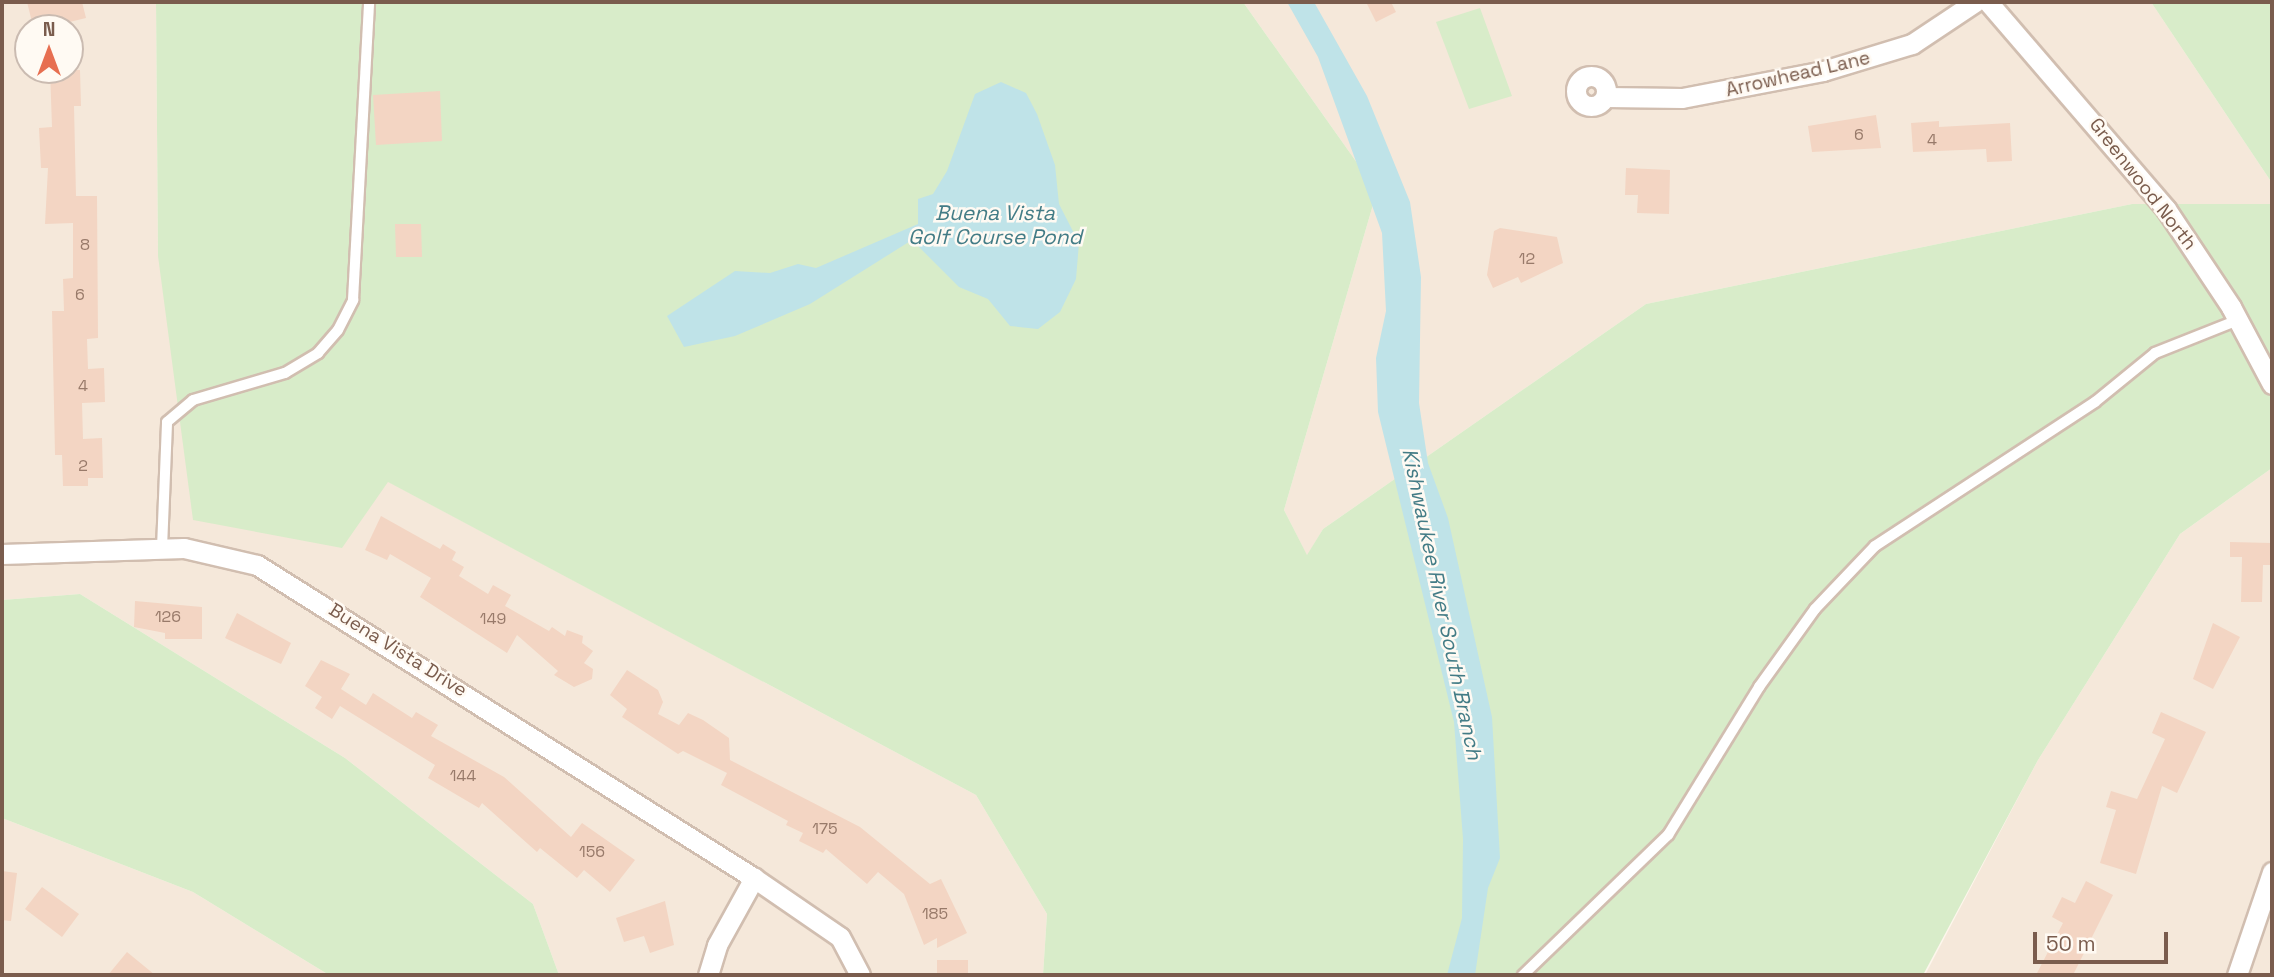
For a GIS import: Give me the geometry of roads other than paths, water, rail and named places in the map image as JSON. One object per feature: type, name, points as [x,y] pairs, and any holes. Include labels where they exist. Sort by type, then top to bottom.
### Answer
[{"type":"street","name":"Arrowhead Lane","points":[[1606,97],[1682,98],[1823,71],[1912,44],[1975,2]]},
{"type":"street","name":"Greenwood North","points":[[1988,2],[2166,209],[2238,320],[2272,384]]},
{"type":"street","name":"Buena Vista Drive","points":[[2,554],[162,548],[230,556],[285,578],[754,878],[840,937],[860,975]]},
{"type":"street","points":[[2237,975],[2272,873]]},
{"type":"street","points":[[708,975],[717,945],[754,878]]},
{"type":"lane","points":[[162,548],[167,422],[193,400],[285,373],[318,352],[338,330],[353,300],[369,2]]},
{"type":"lane","points":[[1523,975],[1668,835],[1791,642],[1875,546],[2095,402],[2155,353],[2238,320]]},
{"type":"water","name":"Kishwaukee River South Branch","points":[[1287,2],[1314,2],[1367,96],[1410,202],[1421,277],[1419,403],[1428,463],[1448,518],[1492,717],[1500,858],[1488,888],[1475,975],[1447,975],[1462,918],[1463,839],[1454,722],[1378,412],[1376,358],[1386,311],[1382,233],[1318,57]]},
{"type":"water","name":"Buena Vista Golf Course Pond","points":[[1001,82],[1026,93],[1037,114],[1055,165],[1059,204],[1079,243],[1076,279],[1060,312],[1038,329],[1010,326],[988,299],[959,287],[912,240],[810,304],[735,336],[684,347],[667,316],[735,271],[770,273],[798,264],[816,268],[918,224],[918,199],[933,194],[947,171],[975,94]]}]
